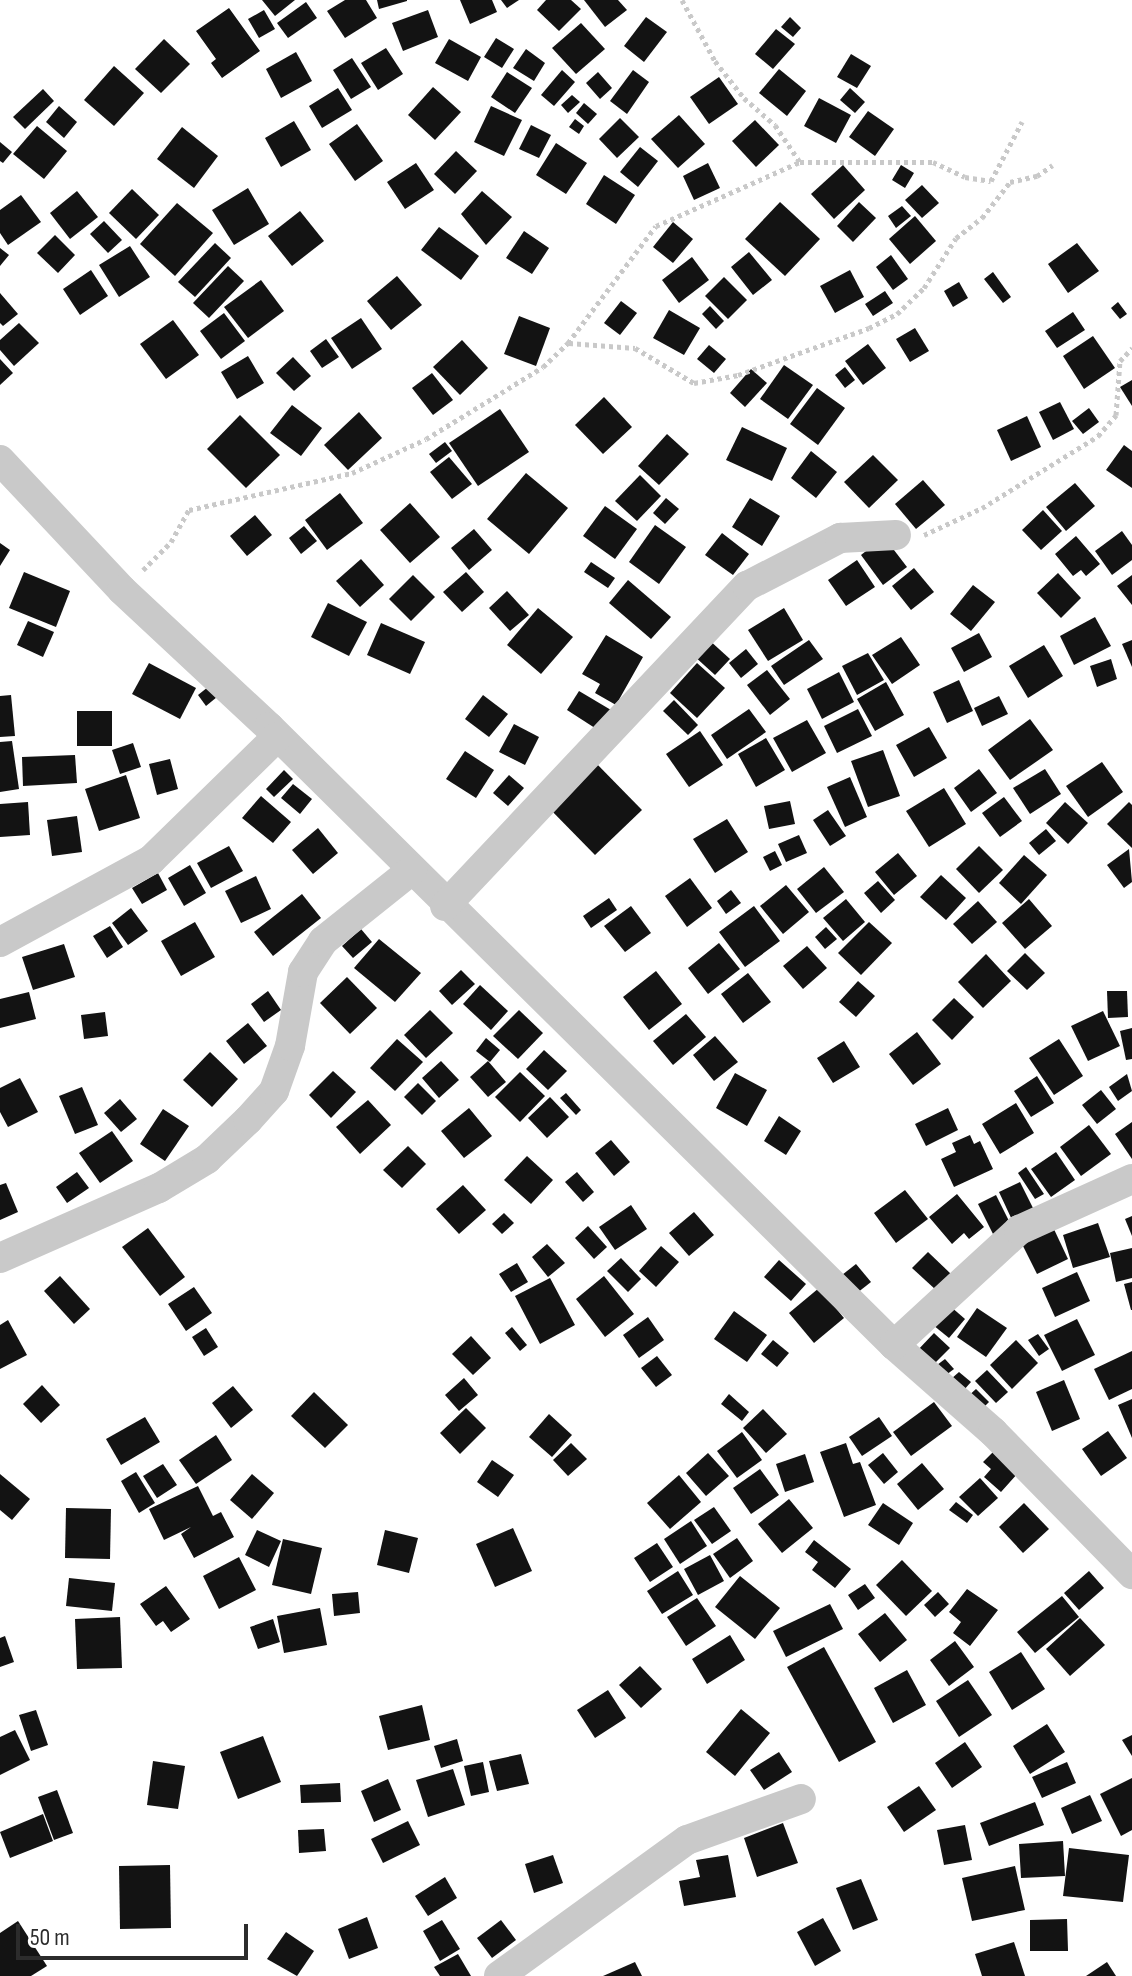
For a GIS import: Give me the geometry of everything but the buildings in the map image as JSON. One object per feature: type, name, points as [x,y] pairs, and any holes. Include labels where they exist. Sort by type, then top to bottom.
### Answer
[{"type":"street","points":[[0,460],[122,590],[277,737],[445,906],[894,1345],[993,1432],[1132,1574]]},
{"type":"street","points":[[445,906],[747,586],[840,538],[896,535]]},
{"type":"street","points":[[0,942],[151,860],[277,737]]},
{"type":"street","points":[[0,1258],[159,1188],[207,1159],[274,1091],[290,1046],[303,972],[323,941],[412,870]]},
{"type":"street","points":[[894,1345],[1019,1230],[1132,1179]]},
{"type":"street","points":[[499,1976],[687,1840],[801,1799]]},
{"type":"path","points":[[682,0],[715,61],[744,98],[775,125],[800,162]]},
{"type":"path","points":[[122,590],[171,542],[189,510],[305,487],[388,458],[487,403],[568,343],[656,226],[800,162],[933,162],[965,177],[991,181],[1022,122]]},
{"type":"path","points":[[568,343],[635,348],[694,383],[738,375],[869,328],[897,314],[924,288],[956,238],[982,218],[1010,182],[1037,176],[1053,165]]},
{"type":"path","points":[[896,535],[923,536],[982,508],[1098,436],[1116,415],[1120,361],[1132,348]]}]
